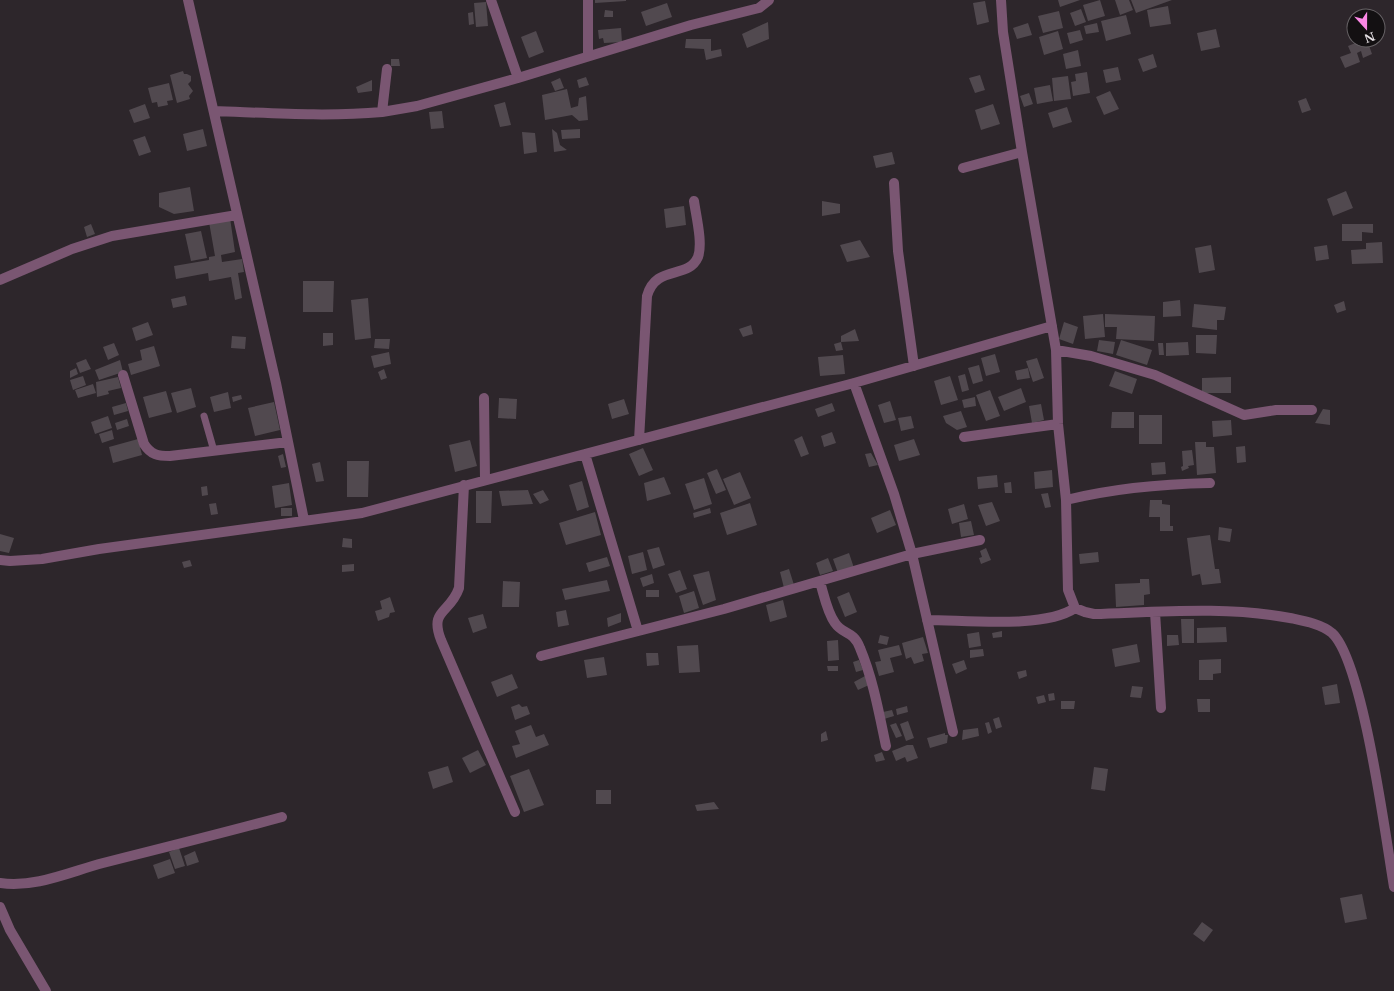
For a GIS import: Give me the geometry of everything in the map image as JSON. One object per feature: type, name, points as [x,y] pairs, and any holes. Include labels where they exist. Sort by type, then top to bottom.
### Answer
[{"type":"street","points":[[188,0],[288,442],[304,520]]},
{"type":"street","points":[[490,0],[518,78]]},
{"type":"street","points":[[588,0],[588,56]]},
{"type":"street","points":[[214,111],[315,116],[349,115],[382,112],[424,104],[518,78],[691,25],[759,8],[770,0]]},
{"type":"street","points":[[1001,0],[1003,32],[1037,248],[1056,350],[1058,424],[1066,500],[1068,590],[1075,608],[1094,614],[1232,610],[1256,612],[1305,621],[1324,628],[1333,634],[1348,661],[1366,726],[1394,887]]},
{"type":"street","points":[[382,112],[387,69]]},
{"type":"street","points":[[963,168],[1022,152]]},
{"type":"street","points":[[894,183],[898,251],[914,366]]},
{"type":"street","points":[[639,440],[647,296],[650,286],[654,281],[662,276],[684,269],[693,264],[698,256],[700,247],[694,201]]},
{"type":"street","points":[[0,280],[72,249],[112,236],[237,215]]},
{"type":"street","points":[[0,560],[42,559],[304,520],[362,513],[854,383],[1052,326]]},
{"type":"street","points":[[1056,350],[1107,360],[1155,375],[1244,415],[1276,410],[1312,410]]},
{"type":"street","points":[[123,375],[144,444],[149,452],[155,455],[170,456],[288,442]]},
{"type":"street","points":[[854,383],[894,494],[912,554],[953,732]]},
{"type":"street","points":[[484,398],[485,480]]},
{"type":"street","points":[[964,437],[1058,424]]},
{"type":"street","points":[[585,454],[638,631]]},
{"type":"street","points":[[1066,500],[1120,488],[1162,484],[1210,483]]},
{"type":"street","points":[[464,485],[459,588],[456,598],[438,617],[436,623],[440,640],[515,812]]},
{"type":"street","points":[[541,656],[820,582],[912,554],[980,540]]},
{"type":"street","points":[[820,582],[834,622],[839,628],[852,634],[860,647],[872,684],[886,746]]},
{"type":"street","points":[[927,620],[1040,620],[1061,616],[1075,608]]},
{"type":"street","points":[[1155,612],[1161,708]]},
{"type":"street","points":[[0,883],[22,885],[37,882],[99,864],[282,817]]},
{"type":"street","points":[[0,908],[10,930],[46,991]]},
{"type":"lane","points":[[204,416],[214,451]]},
{"type":"building","points":[[595,0],[626,0],[626,1],[595,3]]},
{"type":"building","points":[[1058,0],[1080,0],[1060,7]]},
{"type":"building","points":[[1100,0],[1105,16],[1088,21],[1083,5]]},
{"type":"building","points":[[1115,0],[1129,0],[1133,10],[1120,15]]},
{"type":"building","points":[[1131,0],[1172,0],[1136,13]]},
{"type":"building","points":[[985,1],[989,22],[977,25],[973,3]]},
{"type":"building","points":[[486,2],[488,26],[476,27],[474,3]]},
{"type":"building","points":[[667,3],[672,17],[646,26],[641,12]]},
{"type":"building","points":[[1168,6],[1171,24],[1150,27],[1147,10]]},
{"type":"building","points":[[1081,9],[1086,22],[1075,26],[1070,13]]},
{"type":"building","points":[[605,10],[613,11],[613,17],[604,17]]},
{"type":"building","points":[[1059,11],[1063,28],[1043,33],[1038,16]]},
{"type":"building","points":[[473,12],[474,24],[469,25],[468,13]]},
{"type":"building","points":[[1126,15],[1131,34],[1106,41],[1101,21]]},
{"type":"building","points":[[768,22],[769,39],[747,48],[742,34]]},
{"type":"building","points":[[1028,23],[1032,35],[1017,39],[1013,28]]},
{"type":"building","points":[[1097,23],[1099,32],[1086,34],[1084,26]]},
{"type":"building","points":[[621,28],[622,42],[604,43],[603,38],[599,39],[598,30]]},
{"type":"building","points":[[1216,29],[1220,47],[1201,51],[1197,33]]},
{"type":"building","points":[[1080,30],[1083,40],[1070,44],[1067,33]]},
{"type":"building","points":[[536,31],[544,52],[529,58],[521,37]]},
{"type":"building","points":[[1058,31],[1063,49],[1044,55],[1039,37]]},
{"type":"building","points":[[686,39],[711,39],[711,51],[721,49],[722,56],[706,60],[704,49],[685,48]]},
{"type":"building","points":[[1349,48],[1370,48],[1372,54],[1363,58],[1361,51],[1357,53],[1360,62],[1345,68],[1340,57],[1351,53]]},
{"type":"building","points":[[1078,50],[1081,66],[1066,69],[1063,54]]},
{"type":"building","points":[[1153,54],[1157,67],[1143,72],[1138,59]]},
{"type":"building","points":[[391,59],[399,59],[400,66],[391,66]]},
{"type":"building","points":[[1118,67],[1121,80],[1106,83],[1103,70]]},
{"type":"building","points":[[183,71],[184,74],[191,76],[191,81],[188,84],[193,91],[189,96],[190,99],[177,103],[170,75]]},
{"type":"building","points":[[1087,72],[1090,93],[1073,96],[1071,82],[1076,81],[1075,74]]},
{"type":"building","points":[[980,75],[985,90],[975,93],[969,78]]},
{"type":"building","points":[[1068,76],[1071,99],[1054,101],[1052,78]]},
{"type":"building","points":[[586,77],[589,85],[579,88],[577,80]]},
{"type":"building","points":[[560,78],[564,88],[555,91],[551,82]]},
{"type":"building","points":[[372,80],[372,91],[358,93],[356,87]]},
{"type":"building","points":[[169,83],[173,100],[167,101],[168,105],[158,107],[157,102],[152,103],[148,88]]},
{"type":"building","points":[[1050,85],[1053,101],[1037,104],[1034,88]]},
{"type":"building","points":[[567,89],[571,108],[578,106],[579,98],[586,96],[588,120],[579,121],[572,115],[545,120],[542,95]]},
{"type":"building","points":[[1110,91],[1119,109],[1104,115],[1096,97]]},
{"type":"building","points":[[1029,93],[1033,104],[1024,107],[1020,96]]},
{"type":"building","points":[[1306,98],[1311,110],[1302,113],[1298,101]]},
{"type":"building","points":[[505,102],[511,125],[500,127],[494,105]]},
{"type":"building","points":[[145,104],[150,118],[134,123],[129,110]]},
{"type":"building","points":[[993,104],[1000,124],[981,130],[975,110]]},
{"type":"building","points":[[1067,107],[1072,122],[1053,128],[1048,113]]},
{"type":"building","points":[[442,111],[444,128],[431,129],[429,112]]},
{"type":"building","points":[[203,129],[207,146],[187,151],[183,134]]},
{"type":"building","points":[[552,129],[557,133],[560,145],[567,150],[554,152]]},
{"type":"building","points":[[580,129],[580,138],[562,139],[561,130]]},
{"type":"building","points":[[522,132],[535,133],[537,152],[524,154]]},
{"type":"building","points":[[145,136],[151,152],[139,156],[133,140]]},
{"type":"building","points":[[892,152],[895,164],[876,168],[873,156]]},
{"type":"building","points":[[190,187],[194,211],[174,214],[159,207],[159,193]]},
{"type":"building","points":[[1346,191],[1353,208],[1333,216],[1327,199]]},
{"type":"building","points":[[822,201],[840,204],[840,213],[822,216]]},
{"type":"building","points":[[684,206],[686,225],[666,228],[664,209]]},
{"type":"building","points":[[230,218],[235,252],[221,255],[222,262],[242,259],[244,272],[238,273],[242,298],[235,300],[231,277],[209,281],[208,273],[176,279],[174,266],[209,260],[209,257],[215,256],[209,222]]},
{"type":"building","points":[[91,224],[95,234],[87,237],[84,227]]},
{"type":"building","points":[[1342,224],[1373,224],[1373,233],[1362,232],[1362,241],[1342,241]]},
{"type":"building","points":[[201,231],[207,258],[191,261],[185,234]]},
{"type":"building","points":[[860,240],[870,257],[847,262],[840,245]]},
{"type":"building","points":[[1382,242],[1383,263],[1352,264],[1351,250],[1366,249],[1366,243]]},
{"type":"building","points":[[1211,245],[1215,270],[1199,273],[1195,248]]},
{"type":"building","points":[[1327,245],[1329,259],[1316,261],[1314,247]]},
{"type":"building","points":[[303,281],[334,281],[333,312],[303,312]]},
{"type":"building","points":[[185,296],[187,305],[173,308],[171,299]]},
{"type":"building","points":[[368,298],[371,338],[355,340],[351,300]]},
{"type":"building","points":[[1180,300],[1181,316],[1163,317],[1163,302]]},
{"type":"building","points":[[1344,301],[1346,310],[1337,313],[1334,305]]},
{"type":"building","points":[[1194,304],[1226,307],[1224,320],[1217,320],[1217,330],[1192,327]]},
{"type":"building","points":[[1103,314],[1105,337],[1085,339],[1083,316]]},
{"type":"building","points":[[1105,314],[1155,316],[1154,341],[1116,339],[1117,327],[1105,327]]},
{"type":"building","points":[[148,322],[153,335],[136,341],[132,328]]},
{"type":"building","points":[[1064,322],[1078,327],[1073,344],[1059,339]]},
{"type":"building","points":[[751,325],[753,334],[743,337],[739,329]]},
{"type":"building","points":[[855,329],[859,341],[841,342],[841,336]]},
{"type":"building","points":[[323,333],[333,333],[333,345],[323,346]]},
{"type":"building","points":[[1196,335],[1217,335],[1216,354],[1196,353]]},
{"type":"building","points":[[232,336],[246,337],[245,349],[231,348]]},
{"type":"building","points":[[375,339],[390,339],[389,349],[374,348]]},
{"type":"building","points":[[1099,340],[1115,342],[1113,354],[1097,351]]},
{"type":"building","points":[[1121,340],[1152,350],[1147,365],[1116,355]]},
{"type":"building","points":[[841,342],[843,350],[836,351],[834,344]]},
{"type":"building","points":[[1188,342],[1189,355],[1166,356],[1166,343]]},
{"type":"building","points":[[114,343],[119,355],[108,360],[103,347]]},
{"type":"building","points":[[1158,343],[1163,343],[1164,355],[1159,355]]},
{"type":"building","points":[[154,346],[160,366],[131,375],[128,364],[142,360],[140,350]]},
{"type":"building","points":[[389,352],[391,364],[374,368],[371,356]]},
{"type":"building","points":[[995,354],[1000,372],[986,376],[981,358]]},
{"type":"building","points":[[843,355],[845,374],[820,376],[818,357]]},
{"type":"building","points":[[1037,358],[1044,378],[1033,382],[1026,361]]},
{"type":"building","points":[[86,359],[91,369],[80,373],[76,363]]},
{"type":"building","points":[[120,360],[123,372],[99,380],[95,370]]},
{"type":"building","points":[[979,365],[983,381],[973,384],[968,368]]},
{"type":"building","points":[[76,368],[78,374],[70,378],[70,371]]},
{"type":"building","points":[[1028,368],[1030,378],[1017,380],[1015,371]]},
{"type":"building","points":[[384,369],[387,378],[381,380],[378,372]]},
{"type":"building","points":[[1115,371],[1137,379],[1132,394],[1109,386]]},
{"type":"building","points":[[965,374],[969,390],[962,392],[958,376]]},
{"type":"building","points":[[83,376],[86,385],[73,390],[70,380]]},
{"type":"building","points":[[950,376],[958,400],[941,405],[934,381]]},
{"type":"building","points":[[118,377],[121,388],[108,391],[109,394],[97,397],[96,382]]},
{"type":"building","points":[[1231,377],[1231,393],[1202,393],[1202,378]]},
{"type":"building","points":[[93,384],[96,393],[78,398],[75,390]]},
{"type":"building","points":[[191,388],[196,407],[177,413],[171,393]]},
{"type":"building","points":[[1021,388],[1026,402],[1004,411],[998,397]]},
{"type":"building","points":[[990,390],[1000,416],[986,421],[976,395]]},
{"type":"building","points":[[166,391],[172,412],[149,418],[143,397]]},
{"type":"building","points":[[228,392],[231,408],[214,412],[210,397]]},
{"type":"building","points":[[241,395],[242,399],[233,402],[232,397]]},
{"type":"building","points":[[975,397],[976,406],[964,408],[962,400]]},
{"type":"building","points":[[499,398],[517,399],[516,419],[498,418]]},
{"type":"building","points":[[624,399],[629,414],[612,419],[608,404]]},
{"type":"building","points":[[890,401],[896,420],[884,423],[878,405]]},
{"type":"building","points":[[274,402],[280,430],[255,436],[248,408]]},
{"type":"building","points":[[126,403],[128,411],[114,415],[112,407]]},
{"type":"building","points":[[832,403],[835,411],[818,417],[815,409]]},
{"type":"building","points":[[1041,404],[1044,420],[1032,423],[1029,406]]},
{"type":"building","points":[[1323,409],[1330,410],[1330,425],[1315,423]]},
{"type":"building","points":[[961,411],[967,427],[957,430],[946,423],[943,416]]},
{"type":"building","points":[[1112,412],[1134,412],[1134,428],[1111,428]]},
{"type":"building","points":[[1139,415],[1162,415],[1162,444],[1139,444]]},
{"type":"building","points":[[108,416],[112,428],[95,434],[91,422]]},
{"type":"building","points":[[911,416],[914,428],[901,431],[898,418]]},
{"type":"building","points":[[127,419],[129,426],[117,430],[115,423]]},
{"type":"building","points":[[1231,420],[1232,435],[1213,437],[1212,421]]},
{"type":"building","points":[[112,430],[114,439],[102,443],[99,434]]},
{"type":"building","points":[[832,432],[836,443],[824,447],[821,436]]},
{"type":"building","points":[[802,436],[809,454],[801,457],[794,440]]},
{"type":"building","points":[[138,439],[142,455],[113,463],[109,447]]},
{"type":"building","points":[[914,439],[920,455],[899,461],[894,445]]},
{"type":"building","points":[[470,440],[477,466],[455,472],[449,445]]},
{"type":"building","points":[[1195,442],[1206,442],[1206,447],[1214,447],[1216,473],[1197,475]]},
{"type":"building","points":[[1245,446],[1246,462],[1237,463],[1236,447]]},
{"type":"building","points":[[643,448],[653,470],[639,476],[629,454]]},
{"type":"building","points":[[1192,450],[1194,465],[1188,466],[1189,468],[1182,471],[1182,451]]},
{"type":"building","points":[[871,453],[878,465],[869,467],[865,454]]},
{"type":"building","points":[[283,454],[286,467],[281,468],[278,456]]},
{"type":"building","points":[[347,461],[369,461],[368,497],[347,497]]},
{"type":"building","points":[[320,462],[324,481],[316,482],[312,464]]},
{"type":"building","points":[[1165,462],[1166,474],[1152,475],[1151,463]]},
{"type":"building","points":[[717,469],[726,490],[716,494],[707,473]]},
{"type":"building","points":[[1052,470],[1053,487],[1035,489],[1034,472]]},
{"type":"building","points":[[740,472],[751,498],[734,505],[723,479]]},
{"type":"building","points":[[997,475],[998,487],[978,489],[977,477]]},
{"type":"building","points":[[664,477],[671,494],[647,501],[644,483]]},
{"type":"building","points":[[704,478],[712,504],[694,510],[685,484]]},
{"type":"building","points":[[582,481],[589,507],[577,511],[569,485]]},
{"type":"building","points":[[1011,482],[1012,493],[1005,493],[1004,483]]},
{"type":"building","points":[[289,483],[292,505],[275,508],[272,486]]},
{"type":"building","points":[[207,486],[208,495],[202,496],[201,487]]},
{"type":"building","points":[[528,490],[533,504],[502,506],[499,491]]},
{"type":"building","points":[[543,490],[549,500],[540,504],[533,494]]},
{"type":"building","points":[[476,491],[492,491],[491,523],[476,523]]},
{"type":"building","points":[[1048,493],[1051,507],[1045,508],[1041,494]]},
{"type":"building","points":[[1150,500],[1162,500],[1162,504],[1170,505],[1170,526],[1173,526],[1173,531],[1160,531],[1160,517],[1149,517]]},
{"type":"building","points":[[992,502],[1000,521],[986,526],[978,505]]},
{"type":"building","points":[[216,503],[218,514],[211,515],[209,504]]},
{"type":"building","points":[[750,503],[757,525],[727,535],[720,513]]},
{"type":"building","points":[[964,504],[968,519],[952,524],[948,509]]},
{"type":"building","points":[[281,508],[292,508],[292,516],[281,516]]},
{"type":"building","points":[[710,508],[711,513],[694,518],[693,513]]},
{"type":"building","points":[[890,510],[896,525],[877,533],[871,518]]},
{"type":"building","points":[[595,512],[601,535],[566,545],[559,523]]},
{"type":"building","points":[[971,521],[974,535],[961,537],[959,523]]},
{"type":"building","points":[[1219,527],[1232,529],[1230,542],[1218,540]]},
{"type":"building","points":[[0,534],[14,538],[9,553],[0,551]]},
{"type":"building","points":[[1210,535],[1215,569],[1219,569],[1221,583],[1202,585],[1200,574],[1192,576],[1187,538]]},
{"type":"building","points":[[343,538],[352,539],[352,548],[342,547]]},
{"type":"building","points":[[659,547],[665,565],[653,569],[647,550]]},
{"type":"building","points":[[986,548],[991,560],[981,564],[979,558],[982,557],[980,551]]},
{"type":"building","points":[[643,552],[647,570],[632,574],[628,556]]},
{"type":"building","points":[[1098,552],[1099,562],[1080,564],[1079,554]]},
{"type":"building","points":[[849,553],[854,568],[838,573],[833,559]]},
{"type":"building","points":[[607,557],[610,566],[589,572],[586,563]]},
{"type":"building","points":[[828,558],[833,571],[820,575],[816,563]]},
{"type":"building","points":[[190,560],[192,566],[184,568],[182,562]]},
{"type":"building","points":[[354,564],[354,571],[342,572],[342,565]]},
{"type":"building","points":[[789,569],[794,585],[784,588],[780,572]]},
{"type":"building","points":[[680,570],[687,589],[676,593],[668,574]]},
{"type":"building","points":[[709,571],[716,600],[703,605],[693,575]]},
{"type":"building","points":[[652,574],[654,583],[643,587],[640,578]]},
{"type":"building","points":[[1140,579],[1149,579],[1150,594],[1144,595],[1144,605],[1116,607],[1115,584],[1140,583]]},
{"type":"building","points":[[607,580],[610,591],[565,600],[562,589]]},
{"type":"building","points":[[503,581],[520,582],[519,607],[502,607]]},
{"type":"building","points":[[646,590],[659,590],[659,597],[646,597]]},
{"type":"building","points":[[694,591],[699,608],[684,613],[679,596]]},
{"type":"building","points":[[849,592],[857,612],[845,617],[837,597]]},
{"type":"building","points":[[390,597],[395,612],[390,613],[389,617],[378,621],[375,611],[382,609],[380,601]]},
{"type":"building","points":[[783,600],[787,617],[770,622],[766,605]]},
{"type":"building","points":[[566,610],[569,625],[558,627],[556,612]]},
{"type":"building","points":[[621,613],[621,622],[608,627],[607,618]]},
{"type":"building","points":[[483,614],[487,628],[473,633],[468,618]]},
{"type":"building","points":[[1181,619],[1194,619],[1194,643],[1182,643]]},
{"type":"building","points":[[1226,627],[1227,642],[1197,643],[1197,628]]},
{"type":"building","points":[[1002,631],[1002,637],[993,638],[992,633]]},
{"type":"building","points":[[979,632],[981,646],[969,648],[967,634]]},
{"type":"building","points":[[880,635],[889,637],[887,645],[878,643]]},
{"type":"building","points":[[1167,635],[1178,635],[1179,645],[1167,646]]},
{"type":"building","points":[[923,637],[928,653],[922,654],[924,661],[914,664],[911,657],[906,659],[902,643]]},
{"type":"building","points":[[838,640],[839,660],[828,661],[827,641]]},
{"type":"building","points":[[1137,644],[1140,662],[1115,667],[1112,649]]},
{"type":"building","points":[[698,645],[700,672],[679,673],[677,646]]},
{"type":"building","points":[[899,645],[902,655],[890,658],[894,672],[879,676],[875,662],[881,661],[878,650]]},
{"type":"building","points":[[983,649],[984,656],[970,658],[970,650]]},
{"type":"building","points":[[646,653],[658,653],[659,665],[647,666]]},
{"type":"building","points":[[604,657],[607,675],[587,678],[584,660]]},
{"type":"building","points":[[1221,659],[1221,673],[1213,674],[1213,680],[1199,680],[1199,660]]},
{"type":"building","points":[[859,660],[863,670],[856,672],[853,662]]},
{"type":"building","points":[[964,660],[967,669],[956,674],[952,664]]},
{"type":"building","points":[[827,666],[838,666],[838,671],[828,671]]},
{"type":"building","points":[[1026,670],[1027,676],[1019,679],[1017,672]]},
{"type":"building","points":[[512,674],[518,688],[497,697],[491,682]]},
{"type":"building","points":[[865,676],[869,685],[858,690],[854,682]]},
{"type":"building","points":[[1337,684],[1340,703],[1325,705],[1322,687]]},
{"type":"building","points":[[1132,686],[1143,687],[1141,698],[1130,697]]},
{"type":"building","points":[[1054,693],[1055,700],[1049,701],[1048,694]]},
{"type":"building","points":[[1044,695],[1046,702],[1038,704],[1036,697]]},
{"type":"building","points":[[1197,699],[1210,699],[1210,712],[1198,712]]},
{"type":"building","points":[[1061,701],[1075,701],[1074,709],[1061,709]]},
{"type":"building","points":[[519,704],[522,707],[527,706],[530,714],[515,720],[511,707]]},
{"type":"building","points":[[907,706],[908,712],[897,715],[896,709]]},
{"type":"building","points":[[892,710],[894,716],[884,719],[883,712]]},
{"type":"building","points":[[999,717],[1002,727],[996,729],[993,719]]},
{"type":"building","points":[[908,721],[914,738],[906,741],[900,724]]},
{"type":"building","points":[[989,722],[992,732],[988,734],[985,723]]},
{"type":"building","points":[[896,723],[902,736],[896,738],[890,725]]},
{"type":"building","points":[[531,725],[536,737],[544,734],[549,745],[516,758],[512,746],[520,744],[515,731]]},
{"type":"building","points":[[978,728],[979,736],[962,740],[963,730]]},
{"type":"building","points":[[826,731],[828,740],[821,742],[821,734]]},
{"type":"building","points":[[945,733],[945,735],[948,735],[947,743],[930,748],[927,738]]},
{"type":"building","points":[[907,745],[913,745],[918,758],[907,762],[905,757],[896,761],[892,751]]},
{"type":"building","points":[[478,750],[486,765],[470,773],[462,758]]},
{"type":"building","points":[[882,752],[885,760],[876,762],[874,755]]},
{"type":"building","points":[[448,766],[453,782],[433,789],[428,772]]},
{"type":"building","points":[[1094,767],[1108,769],[1105,791],[1091,789]]},
{"type":"building","points":[[529,769],[544,805],[524,812],[510,776]]},
{"type":"building","points":[[596,790],[611,790],[611,804],[596,804]]},
{"type":"building","points":[[714,802],[719,809],[697,811],[695,805]]},
{"type":"building","points":[[179,848],[185,866],[175,869],[169,852]]},
{"type":"building","points":[[195,851],[199,862],[187,866],[184,856]]},
{"type":"building","points":[[170,859],[175,873],[158,879],[153,865]]},
{"type":"building","points":[[1362,894],[1367,919],[1345,923],[1340,898]]},
{"type":"building","points":[[1202,922],[1213,930],[1204,942],[1193,934]]}]
